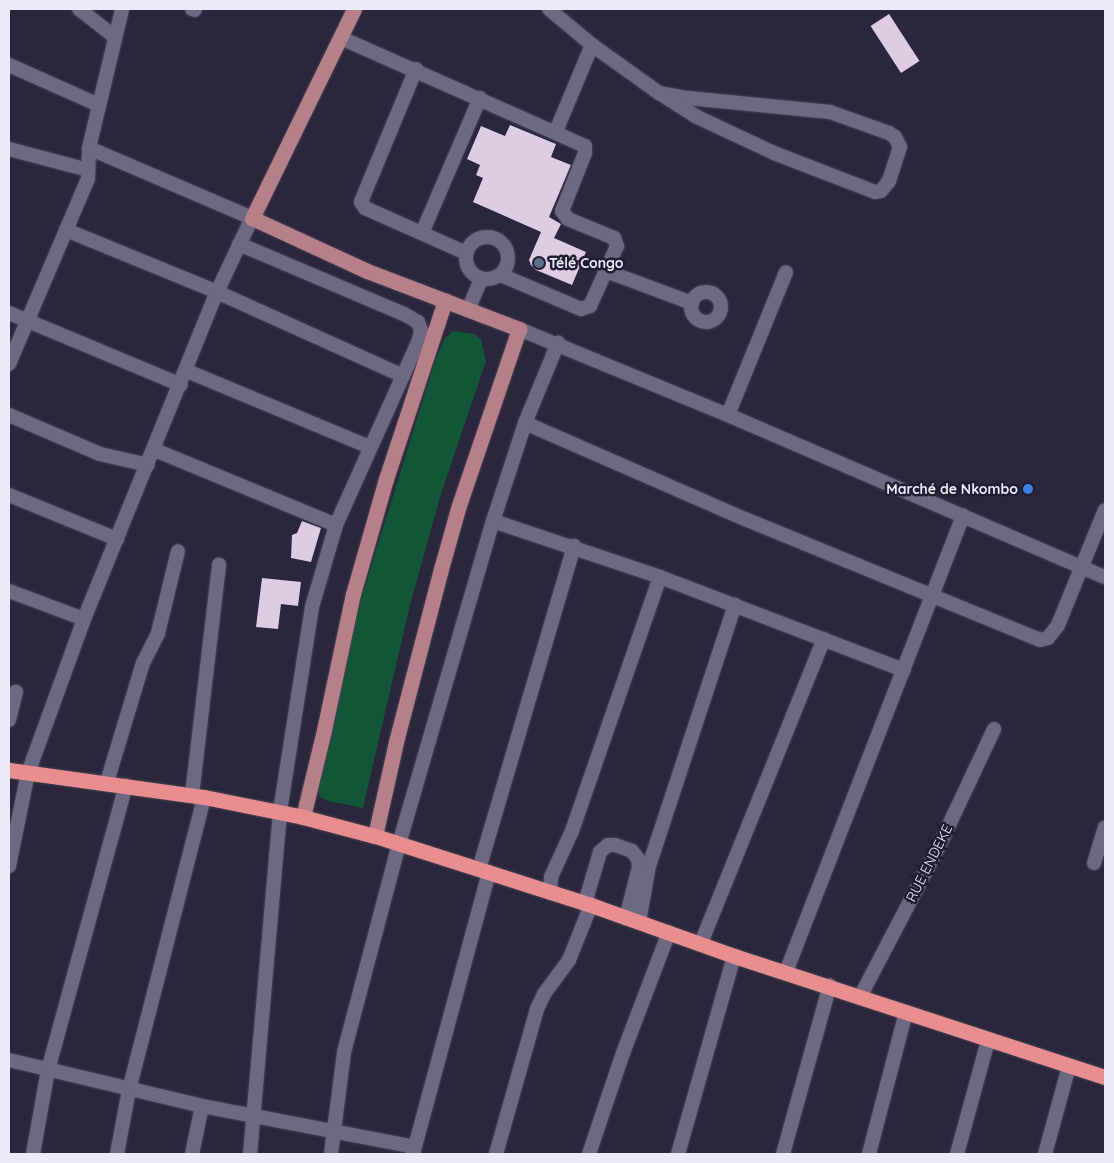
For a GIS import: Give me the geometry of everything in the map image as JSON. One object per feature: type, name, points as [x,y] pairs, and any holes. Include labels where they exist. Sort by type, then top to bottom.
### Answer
[{"type":"highway","points":[[9,770],[198,796],[280,812],[375,836],[588,904],[702,943],[734,956],[830,985],[988,1041],[1105,1078]]},
{"type":"main road","points":[[354,9],[252,218],[322,252],[445,302],[519,329],[460,505],[441,569],[396,742],[375,836]]},
{"type":"main road","points":[[302,817],[324,730],[353,594],[386,478],[445,302]]},
{"type":"street","points":[[79,9],[115,37]]},
{"type":"street","points":[[9,364],[84,189],[88,170],[89,148],[122,9]]},
{"type":"street","points":[[549,9],[592,45],[660,93],[696,117],[774,153],[875,192],[885,187],[889,181],[900,147],[899,142],[889,133],[830,112],[698,99],[660,93]]},
{"type":"street","points":[[341,38],[556,131],[585,146],[585,153],[562,211],[568,218],[614,238],[617,246],[590,306],[581,309],[501,274]]},
{"type":"street","points":[[556,131],[592,45]]},
{"type":"street","points":[[9,66],[99,105]]},
{"type":"street","points":[[416,70],[361,202],[365,208],[466,253]]},
{"type":"street","points":[[422,233],[480,98]]},
{"type":"street","points":[[9,866],[28,772],[84,619],[155,450],[217,292],[252,218],[89,148]]},
{"type":"street","points":[[9,149],[88,170]]},
{"type":"street","points":[[66,230],[217,292],[403,376]]},
{"type":"street","points":[[484,237],[501,242],[508,252],[508,264],[501,274],[492,280],[481,279],[470,272],[467,266],[466,253],[473,242],[484,237]]},
{"type":"street","points":[[239,244],[412,317],[420,326],[421,334],[336,525],[312,607],[280,812],[250,1154]]},
{"type":"street","points":[[606,271],[692,303]]},
{"type":"street","points":[[728,415],[786,272]]},
{"type":"street","points":[[468,310],[481,279]]},
{"type":"street","points":[[9,313],[181,385]]},
{"type":"street","points":[[519,329],[558,343],[1105,577]]},
{"type":"street","points":[[331,1154],[344,1052],[400,844],[493,520],[526,423],[558,343]]},
{"type":"street","points":[[187,370],[370,448]]},
{"type":"street","points":[[9,415],[100,454],[148,465]]},
{"type":"street","points":[[526,423],[744,520],[932,598],[1040,640],[1048,638],[1058,625],[1105,510]]},
{"type":"street","points":[[155,450],[336,525]]},
{"type":"street","points":[[9,495],[116,539]]},
{"type":"street","points":[[786,972],[963,515]]},
{"type":"street","points":[[493,520],[574,546],[660,577],[904,670]]},
{"type":"street","points":[[9,1060],[129,1090],[252,1117],[334,1132],[413,1151],[484,870],[574,546]]},
{"type":"street","points":[[107,782],[143,662],[158,634],[178,551]]},
{"type":"street","points":[[117,1154],[129,1090],[198,796],[219,565]]},
{"type":"street","points":[[550,893],[551,878],[572,831],[660,577]]},
{"type":"street","points":[[9,591],[84,619]]},
{"type":"street","points":[[633,920],[735,605]]},
{"type":"street","points":[[702,943],[824,639]]},
{"type":"street","points":[[9,720],[16,692]]},
{"type":"street","name":"RUE ENDEKE","points":[[860,996],[940,844],[994,729]]},
{"type":"street","points":[[33,1154],[48,1070],[126,785]]},
{"type":"street","points":[[1094,863],[1105,828]]},
{"type":"street","points":[[496,1154],[537,1009],[544,994],[569,960],[588,904],[600,852],[608,845],[615,845],[632,851],[638,860],[639,868],[633,920]]},
{"type":"street","points":[[589,1154],[623,1053],[669,932]]},
{"type":"street","points":[[678,1154],[734,956]]},
{"type":"street","points":[[783,1154],[830,985]]},
{"type":"street","points":[[869,1154],[906,1012]]},
{"type":"street","points":[[957,1154],[988,1041]]},
{"type":"street","points":[[1045,1154],[1069,1066]]},
{"type":"street","points":[[192,1154],[202,1106]]},
{"type":"green space","points":[[453,331],[475,334],[481,340],[486,361],[441,494],[410,605],[363,808],[328,801],[320,797],[318,791],[360,602],[435,361],[445,338]]},
{"type":"building","points":[[889,14],[919,61],[901,73],[871,26]]},
{"type":"building","points":[[510,125],[556,144],[551,157],[571,165],[549,217],[561,224],[554,238],[586,252],[572,285],[536,270],[531,265],[529,260],[541,232],[473,202],[483,178],[476,175],[480,165],[467,159],[481,126],[505,136]]},
{"type":"building","points":[[302,521],[321,528],[311,562],[291,558],[292,535],[297,533]]},
{"type":"building","points":[[262,578],[301,582],[298,606],[281,604],[278,629],[256,627]]},
{"type":"place","name":"Télé Congo","points":[[539,263]]},
{"type":"place","name":"Marché de Nkombo","points":[[1028,489]]}]
